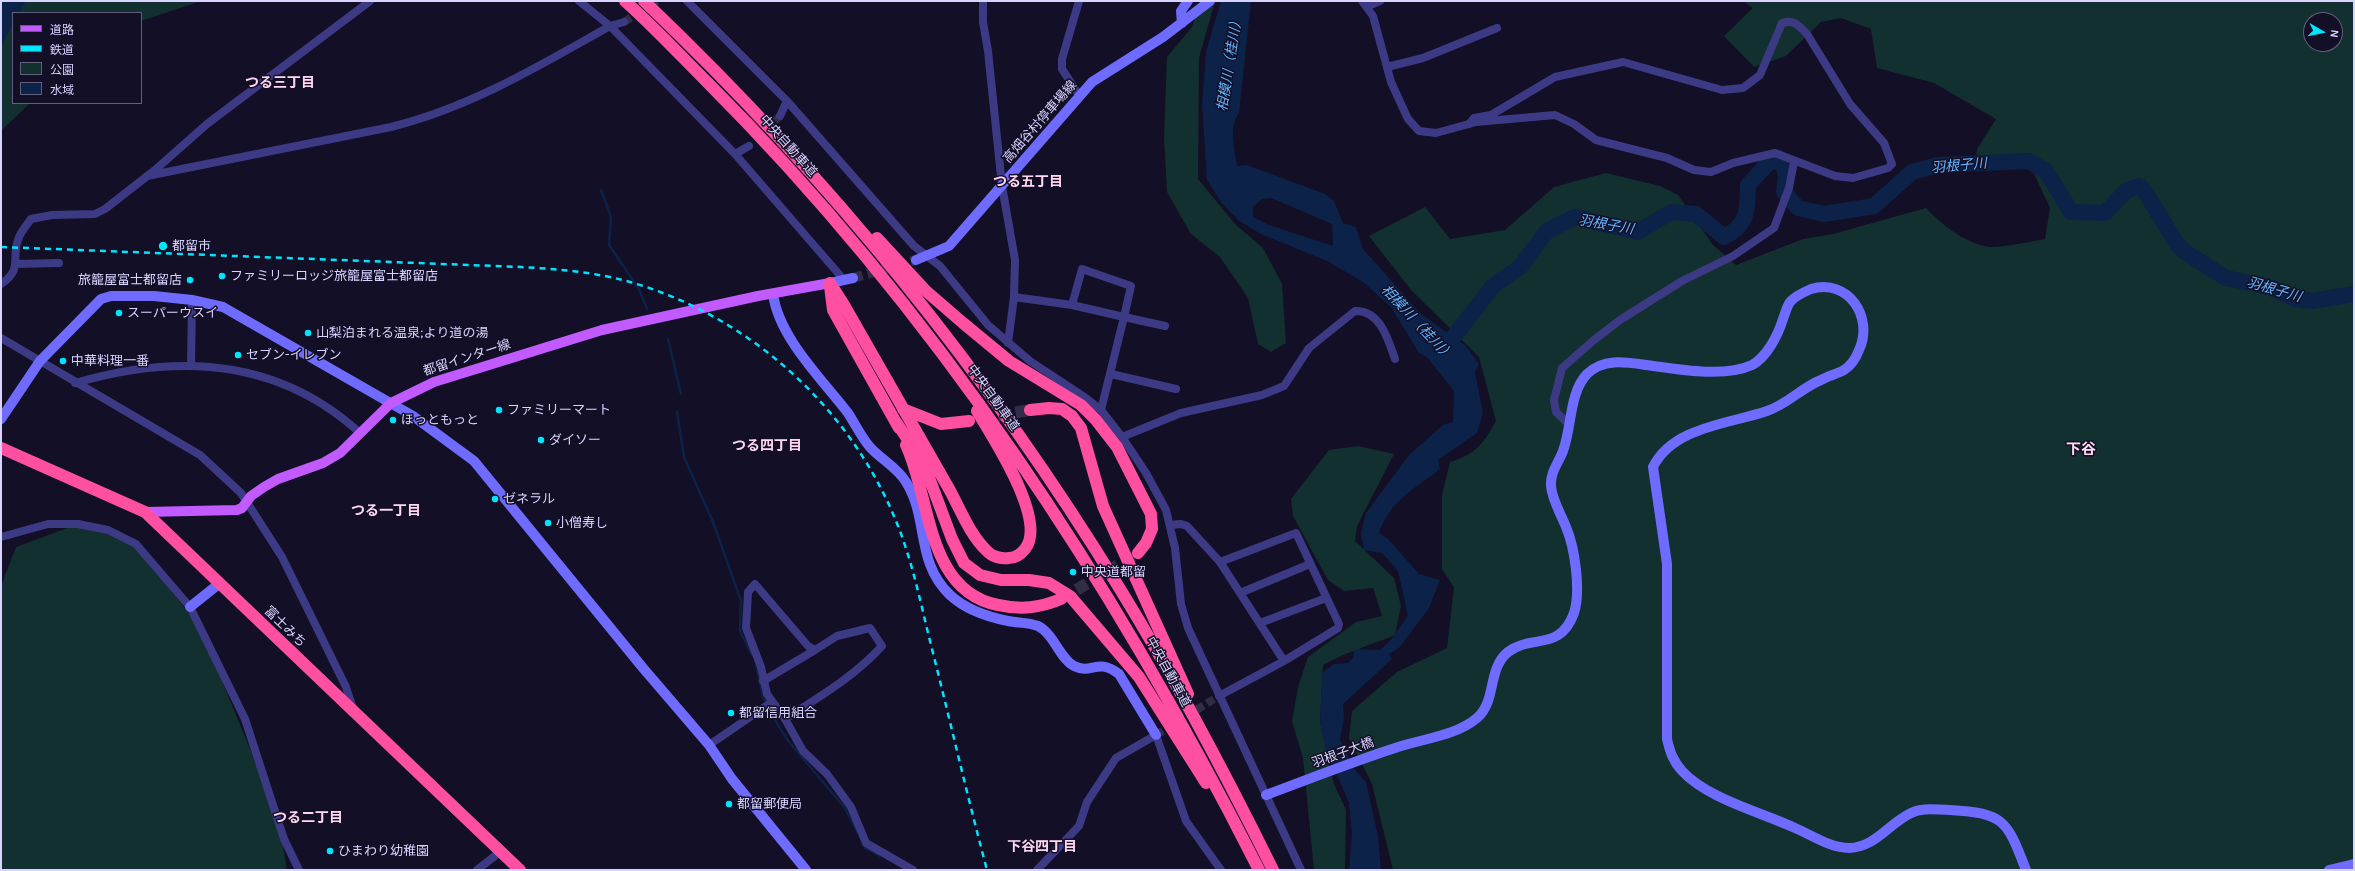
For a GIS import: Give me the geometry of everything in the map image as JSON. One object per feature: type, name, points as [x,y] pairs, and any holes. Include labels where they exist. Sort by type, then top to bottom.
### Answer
[{"type":"highway","name":"中央自動車道","points":[[625,1],[747,122],[780,157],[907,306],[998,429],[1059,517],[1109,597],[1217,788],[1258,869]]},
{"type":"highway","name":"中央自動車道","points":[[644,1],[690,45],[788,147],[842,207],[916,297],[1009,421],[1120,589],[1229,782],[1273,870]]},
{"type":"highway","points":[[788,147],[926,291],[1009,361],[1081,405],[1096,420],[1117,447],[1151,514],[1152,529],[1146,542],[1138,553]]},
{"type":"highway","points":[[830,284],[844,305],[977,541],[988,553],[1000,558],[1011,558],[1023,551],[1030,538],[1030,525],[1023,499],[1007,462],[975,408],[952,377],[907,306]]},
{"type":"highway","points":[[830,284],[833,310],[896,422],[924,464],[952,538],[964,563],[980,575],[1001,580],[1029,580],[1049,583],[1070,596],[1139,677],[1258,869]]},
{"type":"highway","points":[[1030,410],[1049,408],[1062,409],[1072,416],[1081,428],[1103,506],[1229,782]]},
{"type":"highway","points":[[903,409],[941,424],[969,421]]},
{"type":"highway","points":[[896,422],[921,486],[931,530],[938,550],[955,580],[976,599],[1013,608],[1029,609],[1061,599]]},
{"type":"highway","name":"富士みち","points":[[1,448],[145,512],[520,870]]},
{"type":"main road","name":"都留インター線","points":[[145,512],[237,510],[256,492],[273,482],[332,458],[391,403],[434,382],[602,330],[773,294],[830,284]]},
{"type":"street","points":[[1,284],[11,276],[16,264],[18,239],[32,219],[52,215],[94,214],[105,209],[147,176],[207,124],[370,1]]},
{"type":"street","points":[[580,1],[610,26],[735,154],[848,279],[830,284]]},
{"type":"street","points":[[687,1],[787,101],[914,246],[940,266],[988,325],[1030,361],[1083,396],[1101,410],[1122,436],[1146,473],[1166,510],[1170,525],[1180,604],[1188,628],[1301,870]]},
{"type":"street","points":[[983,1],[983,22],[988,51],[1002,186],[1015,260],[1014,296],[1008,343]]},
{"type":"street","points":[[1079,1],[1062,59],[1062,70],[1079,95]]},
{"type":"street","points":[[1182,23],[1182,11],[1188,1]]},
{"type":"street","name":"高畑谷村停車場線","points":[[916,260],[949,246],[1079,95],[1092,82],[1136,55],[1182,23],[1210,1]]},
{"type":"street","points":[[1380,1],[1365,3],[1373,16],[1391,82],[1408,119],[1419,131],[1436,133],[1469,124],[1508,118],[1555,116],[1574,124],[1596,140],[1667,158],[1694,170],[1711,172],[1733,163],[1763,154],[1775,153],[1794,162],[1835,176],[1853,178],[1888,168],[1892,164],[1884,143],[1850,104],[1807,34],[1798,25],[1787,21],[1782,23],[1760,75],[1743,88],[1722,90],[1623,62],[1555,77],[1504,109],[1491,115],[1474,118],[1469,124]]},
{"type":"street","points":[[147,176],[391,127],[429,117],[495,90],[610,26],[624,22]]},
{"type":"street","points":[[1387,67],[1423,58],[1497,28]]},
{"type":"street","points":[[780,116],[787,101]]},
{"type":"street","points":[[735,154],[749,146]]},
{"type":"street","points":[[1569,424],[1556,412],[1554,400],[1562,368],[1620,320],[1682,281],[1733,256],[1774,228],[1789,188],[1794,162]]},
{"type":"street","points":[[16,264],[59,263]]},
{"type":"street","points":[[1072,305],[1082,269],[1131,286],[1111,374],[1101,410]]},
{"type":"street","name":"羽根子大橋","points":[[1266,795],[1397,747],[1463,728],[1479,717],[1485,708],[1497,666],[1505,654],[1520,643],[1541,643],[1557,636],[1566,627],[1574,613],[1577,595],[1572,545],[1551,487],[1552,474],[1563,452],[1580,382],[1596,366],[1620,361],[1675,369],[1721,371],[1741,368],[1754,364],[1767,350],[1780,328],[1790,302],[1802,293],[1826,286],[1848,294],[1860,309],[1865,334],[1854,362],[1844,370],[1816,381],[1789,402],[1767,411],[1736,418],[1702,430],[1668,447],[1658,457],[1653,468],[1653,478],[1662,529],[1666,564],[1666,722],[1670,756],[1683,772],[1692,779],[1745,809],[1796,828],[1828,843],[1847,848],[1862,846],[1878,839],[1900,819],[1913,812],[1928,808],[1974,811],[1990,814],[2002,821],[2010,831],[2026,870]]},
{"type":"street","points":[[773,294],[778,317],[811,367],[854,421],[868,445],[906,481],[912,493],[925,555],[933,573],[941,585],[951,596],[974,610],[988,616],[1038,626],[1046,632],[1072,666],[1080,669],[1103,665],[1112,668],[1119,674],[1156,735],[1186,821],[1221,870]]},
{"type":"street","points":[[1,419],[40,361],[101,299],[111,296],[154,296],[192,300],[214,304],[247,319],[421,421],[474,461],[643,668],[709,745],[732,779],[806,870]]},
{"type":"street","points":[[1014,296],[1072,305],[1165,326]]},
{"type":"street","points":[[191,366],[192,300]]},
{"type":"street","points":[[1122,436],[1181,413],[1262,395],[1284,386],[1310,348],[1355,311],[1368,312],[1378,321],[1395,359]]},
{"type":"street","points":[[1,338],[75,383],[200,455],[247,502],[282,557],[346,688],[354,710]]},
{"type":"street","points":[[75,383],[127,369],[191,366],[235,368],[296,388],[318,399],[360,433]]},
{"type":"street","points":[[1111,374],[1176,389]]},
{"type":"street","points":[[1,537],[48,524],[78,524],[108,530],[136,544],[190,607],[245,720],[284,839],[299,870]]},
{"type":"street","points":[[1170,525],[1181,524],[1187,526],[1220,562],[1284,661]]},
{"type":"street","points":[[1219,696],[1284,661],[1338,628],[1338,624],[1296,532],[1220,562]]},
{"type":"street","points":[[1240,593],[1310,564]]},
{"type":"street","points":[[190,607],[220,584]]},
{"type":"street","points":[[815,650],[808,646],[755,584],[748,592],[746,628],[762,667],[763,681],[767,694],[785,719],[803,751],[827,774],[851,808],[866,843],[913,870]]},
{"type":"street","points":[[1260,624],[1326,598]]},
{"type":"street","points":[[763,681],[837,636],[870,628],[882,646],[862,666],[825,693],[785,719]]},
{"type":"street","points":[[709,745],[772,702]]},
{"type":"street","points":[[1038,870],[1079,826],[1087,802],[1116,758],[1156,735]]},
{"type":"street","points":[[477,870],[500,852]]},
{"type":"street","points":[[2329,870],[2354,864]]},
{"type":"green space","points":[[1,1],[201,1],[142,21],[142,12],[12,12],[12,104],[29,104],[1,131]]},
{"type":"green space","points":[[1200,1],[1215,1],[1199,58],[1198,179],[1235,224],[1263,248],[1282,284],[1286,343],[1271,352],[1258,344],[1248,298],[1220,257],[1191,234],[1167,192],[1164,138],[1167,57],[1192,27]]},
{"type":"green space","points":[[1743,1],[2354,1],[2354,870],[1393,870],[1372,784],[1349,738],[1352,711],[1397,672],[1447,648],[1454,587],[1442,569],[1442,495],[1450,462],[1473,452],[1483,442],[1496,421],[1479,357],[1411,290],[1369,236],[1425,207],[1450,239],[1505,230],[1554,187],[1606,173],[1660,186],[1678,195],[1713,245],[1736,265],[1803,239],[1833,234],[1926,208],[1939,221],[1955,233],[1981,245],[1990,247],[2002,246],[2045,239],[2050,208],[2032,169],[1976,162],[1977,149],[1996,119],[1934,83],[1877,68],[1871,29],[1841,18],[1821,22],[1786,56],[1754,67],[1724,36],[1753,8]]},
{"type":"green space","points":[[1358,446],[1394,454],[1357,526],[1355,541],[1394,578],[1401,606],[1395,635],[1350,652],[1323,665],[1320,722],[1334,784],[1346,810],[1345,870],[1314,870],[1303,758],[1292,721],[1298,687],[1308,657],[1356,622],[1382,616],[1373,588],[1344,591],[1328,580],[1293,516],[1291,499],[1329,450]]},
{"type":"green space","points":[[78,524],[136,544],[201,630],[278,817],[287,870],[1,870],[1,586],[16,547]]},
{"type":"water","points":[[1,1],[26,1],[20,12],[12,12],[12,26],[1,46]]},
{"type":"water","name":"相模川（桂川）","points":[[1221,1],[1251,1],[1239,113],[1236,118],[1233,132],[1237,166],[1247,165],[1325,194],[1334,201],[1343,223],[1356,227],[1363,249],[1421,314],[1466,346],[1479,364],[1475,372],[1483,413],[1477,433],[1438,460],[1440,469],[1397,503],[1384,521],[1379,533],[1388,539],[1419,574],[1440,580],[1429,608],[1400,647],[1389,654],[1392,659],[1343,704],[1344,718],[1340,740],[1355,770],[1366,782],[1378,836],[1381,870],[1349,870],[1352,834],[1349,803],[1325,747],[1320,722],[1322,673],[1334,664],[1348,663],[1354,657],[1354,649],[1380,650],[1390,641],[1408,616],[1398,571],[1382,553],[1364,550],[1361,533],[1366,513],[1409,455],[1443,425],[1453,422],[1454,391],[1427,357],[1419,353],[1391,307],[1363,282],[1327,261],[1261,234],[1239,221],[1221,202],[1207,180],[1202,105],[1206,52]],"holes":[[[1271,198],[1332,224],[1333,246],[1269,225],[1253,217],[1253,207],[1262,199]]]},
{"type":"waterway","name":"羽根子川","points":[[1441,353],[1493,286],[1520,267],[1547,231],[1575,217],[1638,232],[1671,212],[1696,214],[1724,237],[1732,232],[1742,222],[1747,209],[1748,185],[1770,161],[1783,163],[1786,177],[1784,192],[1798,208],[1824,214],[1874,206],[1912,172],[1938,165],[2029,161],[2046,171],[2071,212],[2105,213],[2126,191],[2139,186],[2144,190],[2177,244],[2185,252],[2226,278],[2270,287],[2295,299],[2312,301],[2354,294]]},
{"type":"waterway","points":[[601,190],[611,217],[609,245],[639,289],[647,309]]},
{"type":"waterway","points":[[668,339],[681,394]]},
{"type":"waterway","points":[[677,412],[684,457],[713,522],[741,601],[740,631],[752,655]]},
{"type":"waterway","points":[[756,665],[763,697],[778,725],[789,742],[845,808],[857,832]]},
{"type":"waterway","points":[[863,844],[865,848],[880,856]]},
{"type":"tunnel","points":[[624,22],[657,1]]},
{"type":"tunnel","points":[[766,129],[780,116]]},
{"type":"tunnel","points":[[853,278],[916,260]]},
{"type":"tunnel","points":[[980,419],[1030,410]]},
{"type":"tunnel","points":[[1061,599],[1138,553]]},
{"type":"tunnel","points":[[1156,735],[1219,696]]},
{"type":"railway","points":[[1,247],[521,267],[562,270],[590,273],[630,282],[674,297],[716,318],[756,344],[792,373],[825,407],[854,444],[878,484],[898,526],[912,570],[987,870]]},
{"type":"place","name":"都留市","points":[[163,246]]},
{"type":"place","name":"ファミリーロッジ旅籠屋富士都留店","points":[[222,276]]},
{"type":"place","name":"旅籠屋富士都留店","points":[[190,280]]},
{"type":"place","name":"スーパーウスイ","points":[[119,313]]},
{"type":"place","name":"山梨泊まれる温泉;より道の湯","points":[[308,333]]},
{"type":"place","name":"セブン-イレブン","points":[[238,355]]},
{"type":"place","name":"中華料理一番","points":[[63,361]]},
{"type":"place","name":"ファミリーマート","points":[[499,410]]},
{"type":"place","name":"ほっともっと","points":[[393,420]]},
{"type":"place","name":"ダイソー","points":[[541,440]]},
{"type":"place","name":"ゼネラル","points":[[495,499]]},
{"type":"place","name":"小僧寿し","points":[[548,523]]},
{"type":"place","name":"中央道都留","points":[[1073,572]]},
{"type":"place","name":"都留信用組合","points":[[731,713]]},
{"type":"place","name":"都留郵便局","points":[[729,804]]},
{"type":"place","name":"ひまわり幼稚園","points":[[330,851]]},
{"type":"district","name":"つる三丁目","points":[[280,83]]},
{"type":"district","name":"つる五丁目","points":[[1028,182]]},
{"type":"district","name":"つる四丁目","points":[[767,446]]},
{"type":"district","name":"下谷","points":[[2081,450]]},
{"type":"district","name":"つる一丁目","points":[[386,511]]},
{"type":"district","name":"つる二丁目","points":[[308,818]]},
{"type":"district","name":"下谷四丁目","points":[[1042,847]]}]
